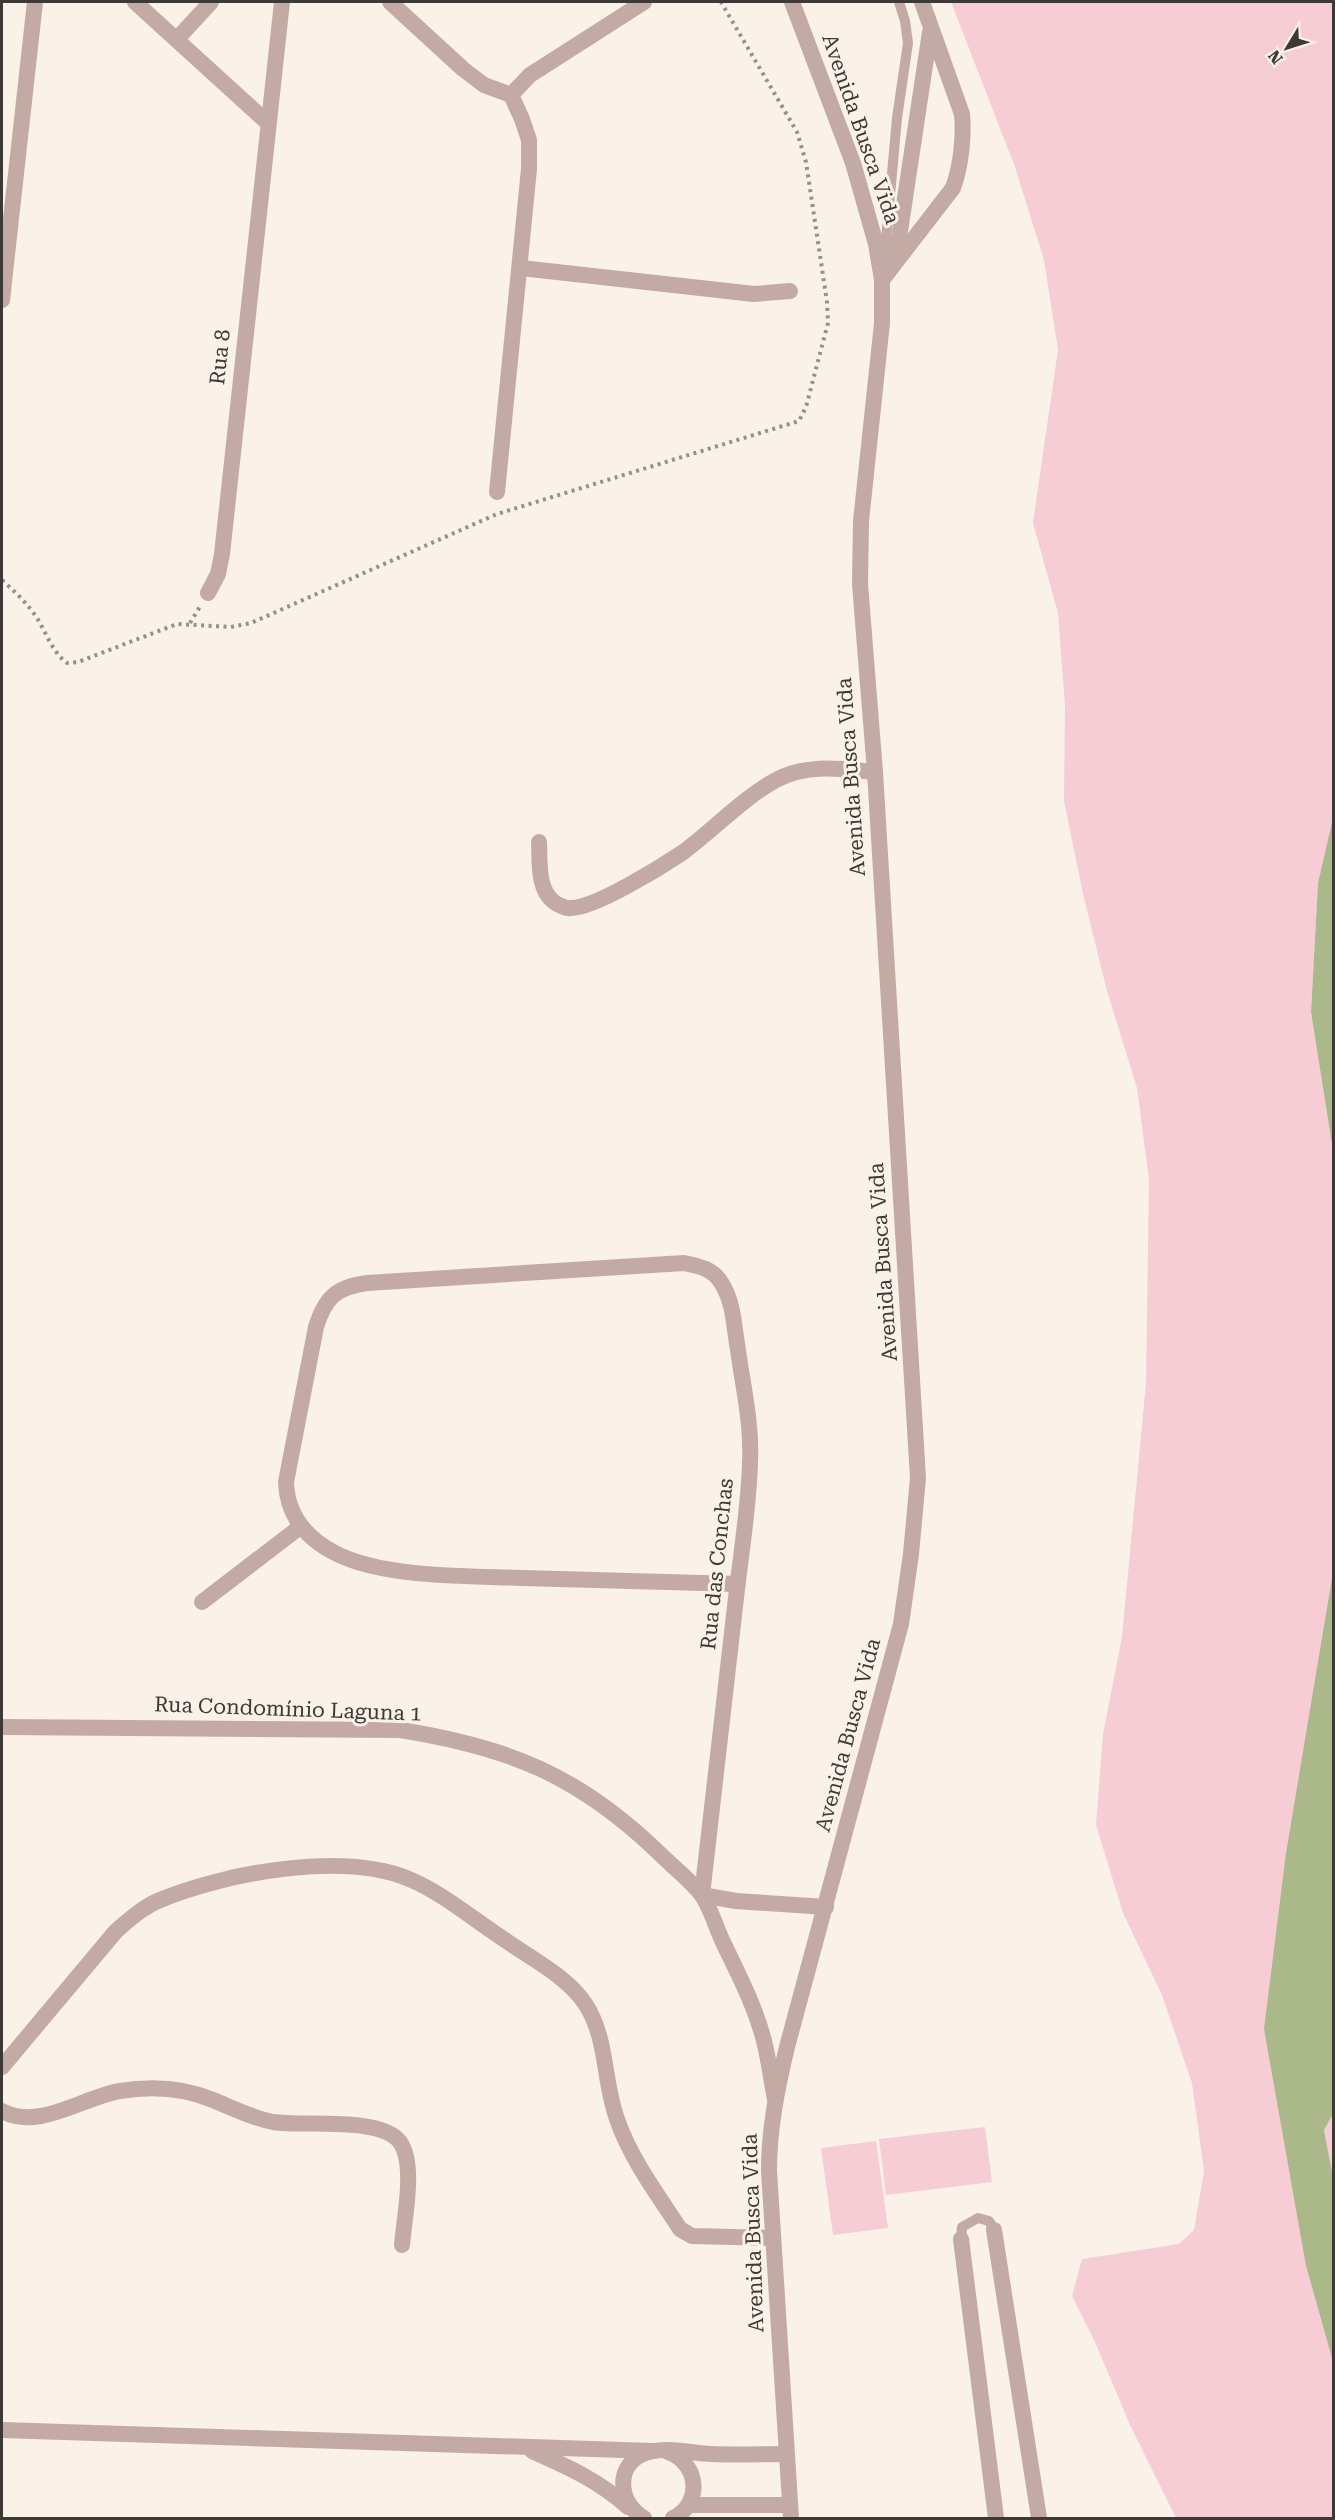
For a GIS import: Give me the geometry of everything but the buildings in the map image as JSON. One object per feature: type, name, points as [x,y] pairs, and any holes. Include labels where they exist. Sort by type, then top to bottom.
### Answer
[{"type":"street","points":[[2,300],[34,2]]},
{"type":"street","points":[[135,2],[268,123]]},
{"type":"street","points":[[177,39],[211,2]]},
{"type":"street","name":"Rua 8","points":[[208,593],[218,574],[222,554],[282,2]]},
{"type":"street","points":[[390,2],[463,69],[484,85],[511,95],[529,141],[529,170],[521,268],[497,492]]},
{"type":"street","points":[[511,95],[530,75],[644,2]]},
{"type":"street","name":"Avenida Busca Vida","points":[[790,2512],[769,2137],[775,2099],[901,1624],[911,1554],[918,1478],[875,772],[860,584],[866,462],[882,323],[882,280],[876,244],[853,163],[792,2]]},
{"type":"street","points":[[882,280],[953,188],[957,176],[963,126],[962,114],[922,2]]},
{"type":"street","points":[[896,260],[931,28]]},
{"type":"street","points":[[521,268],[754,294],[790,291]]},
{"type":"street","points":[[538,842],[540,873],[546,892],[555,903],[570,909],[589,904],[625,886],[680,854],[776,780],[802,770],[826,768],[875,772]]},
{"type":"street","name":"Rua das Conchas","points":[[300,1527],[286,1497],[286,1482],[316,1327],[322,1310],[340,1290],[367,1283],[684,1263],[700,1266],[713,1272],[722,1282],[729,1297],[733,1316],[748,1414],[750,1461],[702,1895]]},
{"type":"street","points":[[202,1602],[300,1527],[333,1552],[351,1560],[408,1572],[738,1584]]},
{"type":"street","name":"Rua Condomínio Laguna 1","points":[[2,1727],[400,1730],[451,1738],[498,1750],[542,1768],[582,1790],[622,1820],[702,1895],[751,2002],[764,2040],[775,2099]]},
{"type":"street","points":[[2,2067],[116,1931],[137,1913],[159,1900],[267,1870],[349,1867],[380,1870],[410,1879],[435,1893],[547,1968],[568,1985],[585,2004],[596,2024],[616,2118],[626,2139],[680,2229],[692,2236],[773,2238]]},
{"type":"street","points":[[702,1895],[736,1901],[826,1907]]},
{"type":"street","points":[[2,2111],[9,2115],[35,2116],[52,2113],[117,2091],[148,2088],[182,2091],[274,2122],[387,2131],[400,2141],[409,2169],[402,2245]]},
{"type":"street","points":[[994,2230],[1039,2518]]},
{"type":"street","points":[[961,2239],[996,2518]]},
{"type":"street","points":[[2,2430],[710,2454],[786,2454]]},
{"type":"street","points":[[526,2448],[563,2464],[607,2488],[639,2516]]},
{"type":"street","points":[[639,2516],[626,2500],[623,2488],[624,2475],[631,2463],[640,2455],[659,2451],[685,2462],[691,2472],[694,2483],[688,2510]]},
{"type":"street","points":[[673,2518],[688,2510],[790,2512]]},
{"type":"lane","points":[[882,280],[897,118],[908,43],[899,2]]},
{"type":"lane","points":[[961,2239],[962,2227],[978,2218],[989,2221],[994,2230]]},
{"type":"path","points":[[2,580],[20,595],[36,616],[59,657],[67,663],[78,662],[177,624],[231,627],[251,623],[497,514],[799,421],[806,407],[828,323],[827,302],[806,162],[797,132],[721,2]]},
{"type":"shaded area","points":[[951,2],[1333,2],[1334,818],[1318,883],[1311,1012],[1333,1151],[1334,1572],[1286,1853],[1306,2266],[1333,2362],[1333,2518],[1176,2518],[1130,2425],[1095,2342],[1072,2296],[1082,2259],[1179,2244],[1194,2230],[1204,2171],[1192,2083],[1162,1995],[1123,1913],[1096,1825],[1103,1734],[1122,1637],[1146,1383],[1149,1180],[1137,1088],[1107,991],[1083,894],[1064,801],[1065,706],[1058,613],[1033,523],[1058,350],[1044,260],[1015,167]]},
{"type":"shaded area","points":[[1333,818],[1333,1151],[1311,1012],[1318,883]]},
{"type":"shaded area","points":[[1333,1572],[1334,2112],[1324,2130],[1334,2183],[1333,2362],[1306,2266],[1264,2029],[1286,1853]]},
{"type":"shaded area","points":[[1333,2112],[1333,2183],[1324,2129]]},
{"type":"shaded area","points":[[985,2127],[992,2182],[886,2195],[879,2139]]},
{"type":"shaded area","points":[[876,2141],[888,2228],[833,2235],[821,2148]]}]
